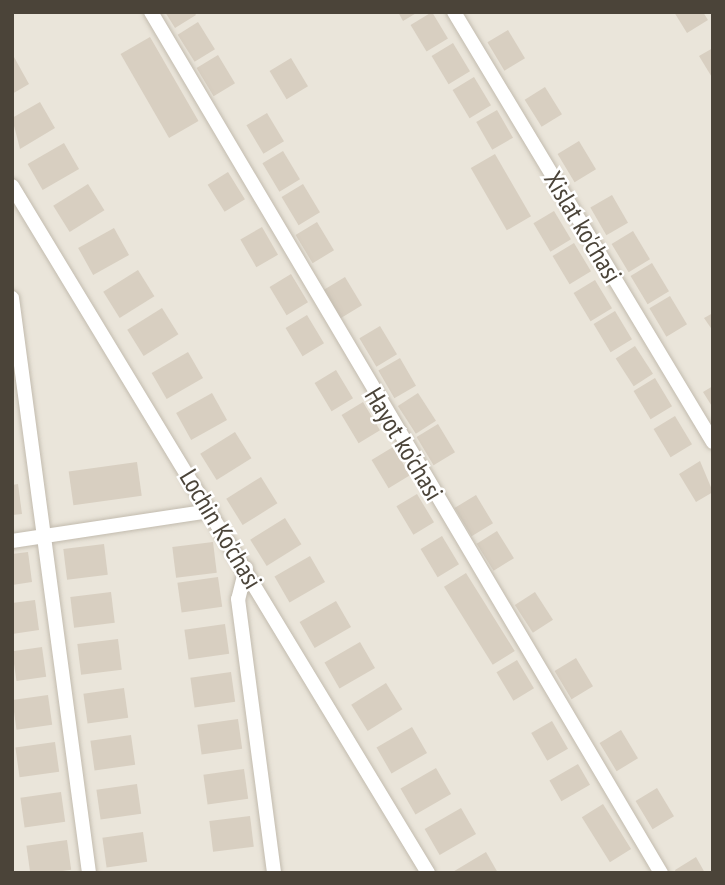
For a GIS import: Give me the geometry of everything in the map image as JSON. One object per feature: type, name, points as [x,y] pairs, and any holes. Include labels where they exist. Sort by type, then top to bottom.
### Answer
[{"type":"street","name":"Hayot ko'chasi","points":[[151,12],[662,873]]},
{"type":"street","name":"Xislat ko'chasi","points":[[454,12],[713,442]]},
{"type":"street","name":"Lochin Ko'chasi","points":[[12,186],[246,568],[428,873]]},
{"type":"street","points":[[12,298],[47,537],[89,873]]},
{"type":"street","points":[[12,541],[211,511]]},
{"type":"street","points":[[246,568],[238,599],[274,873]]},
{"type":"shaded area","points":[[12,12],[713,12],[713,873],[12,873]]},
{"type":"building","points":[[165,12],[194,12],[196,15],[175,28]]},
{"type":"building","points":[[398,12],[418,12],[403,21]]},
{"type":"building","points":[[432,12],[448,39],[427,51],[411,25]]},
{"type":"building","points":[[674,12],[703,12],[708,20],[687,33]]},
{"type":"building","points":[[198,22],[215,49],[195,62],[178,35]]},
{"type":"building","points":[[508,30],[525,58],[504,71],[487,42]]},
{"type":"building","points":[[150,37],[198,121],[169,138],[121,54]]},
{"type":"building","points":[[453,43],[470,71],[449,84],[432,56]]},
{"type":"building","points":[[713,48],[713,79],[699,56]]},
{"type":"building","points":[[218,55],[235,83],[214,96],[197,68]]},
{"type":"building","points":[[14,57],[29,84],[12,94],[12,59]]},
{"type":"building","points":[[291,58],[308,86],[287,99],[270,71]]},
{"type":"building","points":[[474,77],[491,105],[470,118],[453,90]]},
{"type":"building","points":[[545,87],[562,114],[542,127],[525,100]]},
{"type":"building","points":[[40,102],[55,128],[20,149],[12,118]]},
{"type":"building","points":[[497,110],[513,138],[492,150],[476,122]]},
{"type":"building","points":[[267,113],[284,141],[263,154],[246,125]]},
{"type":"building","points":[[579,141],[596,169],[575,182],[558,154]]},
{"type":"building","points":[[64,143],[79,169],[43,190],[28,164]]},
{"type":"building","points":[[283,151],[300,179],[279,192],[262,163]]},
{"type":"building","points":[[495,154],[531,216],[507,230],[471,168]]},
{"type":"building","points":[[228,172],[245,199],[225,212],[208,185]]},
{"type":"building","points":[[88,184],[104,210],[70,232],[53,206]]},
{"type":"building","points":[[303,184],[320,212],[299,225],[282,197]]},
{"type":"building","points":[[612,195],[628,223],[606,235],[590,208]]},
{"type":"building","points":[[554,211],[571,239],[550,252],[533,223]]},
{"type":"building","points":[[317,222],[334,250],[313,263],[296,235]]},
{"type":"building","points":[[262,227],[278,255],[256,267],[240,240]]},
{"type":"building","points":[[114,228],[129,255],[93,275],[78,248]]},
{"type":"building","points":[[633,231],[650,259],[629,272],[612,244]]},
{"type":"building","points":[[574,243],[591,271],[570,284],[553,256]]},
{"type":"building","points":[[652,263],[669,291],[648,304],[631,276]]},
{"type":"building","points":[[138,270],[154,296],[120,318],[103,292]]},
{"type":"building","points":[[291,274],[308,302],[287,315],[270,287]]},
{"type":"building","points":[[345,277],[362,305],[341,318],[324,290]]},
{"type":"building","points":[[595,280],[612,308],[591,321],[574,293]]},
{"type":"building","points":[[670,296],[687,324],[666,337],[649,308]]},
{"type":"building","points":[[162,308],[178,334],[144,356],[127,330]]},
{"type":"building","points":[[615,311],[632,339],[611,352],[594,324]]},
{"type":"building","points":[[713,313],[713,331],[704,318]]},
{"type":"building","points":[[307,315],[324,343],[303,356],[286,328]]},
{"type":"building","points":[[380,326],[397,354],[376,367],[359,338]]},
{"type":"building","points":[[635,346],[653,374],[634,386],[616,359]]},
{"type":"building","points":[[188,352],[203,378],[167,399],[152,373]]},
{"type":"building","points":[[400,358],[416,386],[394,398],[378,370]]},
{"type":"building","points":[[336,370],[353,398],[332,411],[315,383]]},
{"type":"building","points":[[655,378],[672,406],[651,419],[634,391]]},
{"type":"building","points":[[713,386],[713,408],[703,392]]},
{"type":"building","points":[[212,393],[227,420],[191,440],[176,413]]},
{"type":"building","points":[[418,393],[436,421],[416,434],[398,406]]},
{"type":"building","points":[[363,402],[380,430],[359,443],[342,415]]},
{"type":"building","points":[[675,416],[692,444],[671,457],[654,429]]},
{"type":"building","points":[[438,424],[455,452],[434,465],[417,437]]},
{"type":"building","points":[[235,432],[251,458],[217,480],[200,454]]},
{"type":"building","points":[[393,447],[410,475],[389,488],[372,460]]},
{"type":"building","points":[[700,461],[713,492],[696,502],[679,474]]},
{"type":"building","points":[[137,462],[142,496],[73,505],[69,472]]},
{"type":"building","points":[[261,477],[277,503],[243,525],[226,499]]},
{"type":"building","points":[[18,484],[22,514],[12,515],[12,485]]},
{"type":"building","points":[[417,494],[434,522],[413,535],[396,506]]},
{"type":"building","points":[[476,495],[493,523],[472,536],[455,508]]},
{"type":"building","points":[[285,518],[301,544],[267,566],[250,540]]},
{"type":"building","points":[[497,531],[514,558],[494,571],[477,544]]},
{"type":"building","points":[[442,536],[459,564],[438,577],[421,549]]},
{"type":"building","points":[[213,542],[217,573],[176,578],[172,547]]},
{"type":"building","points":[[104,544],[108,575],[67,580],[63,549]]},
{"type":"building","points":[[28,552],[32,582],[12,585],[12,554]]},
{"type":"building","points":[[310,556],[325,582],[289,602],[274,576]]},
{"type":"building","points":[[466,573],[515,651],[493,665],[444,587]]},
{"type":"building","points":[[218,577],[222,607],[182,612],[177,583]]},
{"type":"building","points":[[111,592],[115,623],[74,628],[70,597]]},
{"type":"building","points":[[535,592],[553,620],[533,633],[515,605]]},
{"type":"building","points":[[35,600],[39,630],[12,634],[12,603]]},
{"type":"building","points":[[336,601],[351,627],[315,648],[300,622]]},
{"type":"building","points":[[225,624],[229,654],[189,659],[184,630]]},
{"type":"building","points":[[118,639],[122,670],[81,675],[77,644]]},
{"type":"building","points":[[360,642],[375,668],[339,688],[324,662]]},
{"type":"building","points":[[42,647],[46,677],[16,681],[12,651]]},
{"type":"building","points":[[576,658],[593,686],[572,699],[555,671]]},
{"type":"building","points":[[517,660],[534,688],[513,701],[496,672]]},
{"type":"building","points":[[231,672],[235,702],[195,707],[190,678]]},
{"type":"building","points":[[386,683],[402,709],[368,731],[351,705]]},
{"type":"building","points":[[124,688],[128,718],[88,723],[83,694]]},
{"type":"building","points":[[48,695],[52,725],[17,730],[12,700]]},
{"type":"building","points":[[238,719],[242,749],[202,754],[197,725]]},
{"type":"building","points":[[552,721],[568,749],[547,761],[531,733]]},
{"type":"building","points":[[412,727],[427,753],[391,773],[376,748]]},
{"type":"building","points":[[621,730],[638,758],[617,771],[600,743]]},
{"type":"building","points":[[131,735],[135,765],[95,770],[90,741]]},
{"type":"building","points":[[55,742],[59,772],[20,777],[15,748]]},
{"type":"building","points":[[578,764],[590,785],[561,801],[549,780]]},
{"type":"building","points":[[436,768],[451,794],[415,814],[400,788]]},
{"type":"building","points":[[244,769],[248,799],[208,804],[203,775]]},
{"type":"building","points":[[137,784],[141,814],[101,819],[96,790]]},
{"type":"building","points":[[657,788],[674,816],[653,829],[636,801]]},
{"type":"building","points":[[61,792],[65,822],[25,827],[20,798]]},
{"type":"building","points":[[603,804],[631,849],[610,862],[582,817]]},
{"type":"building","points":[[461,808],[476,834],[440,855],[425,829]]},
{"type":"building","points":[[250,816],[254,847],[213,852],[209,821]]},
{"type":"building","points":[[143,832],[147,862],[107,867],[102,838]]},
{"type":"building","points":[[67,840],[71,870],[30,873],[26,846]]},
{"type":"building","points":[[486,852],[498,873],[451,873]]},
{"type":"building","points":[[696,857],[705,873],[676,873],[675,870]]}]
